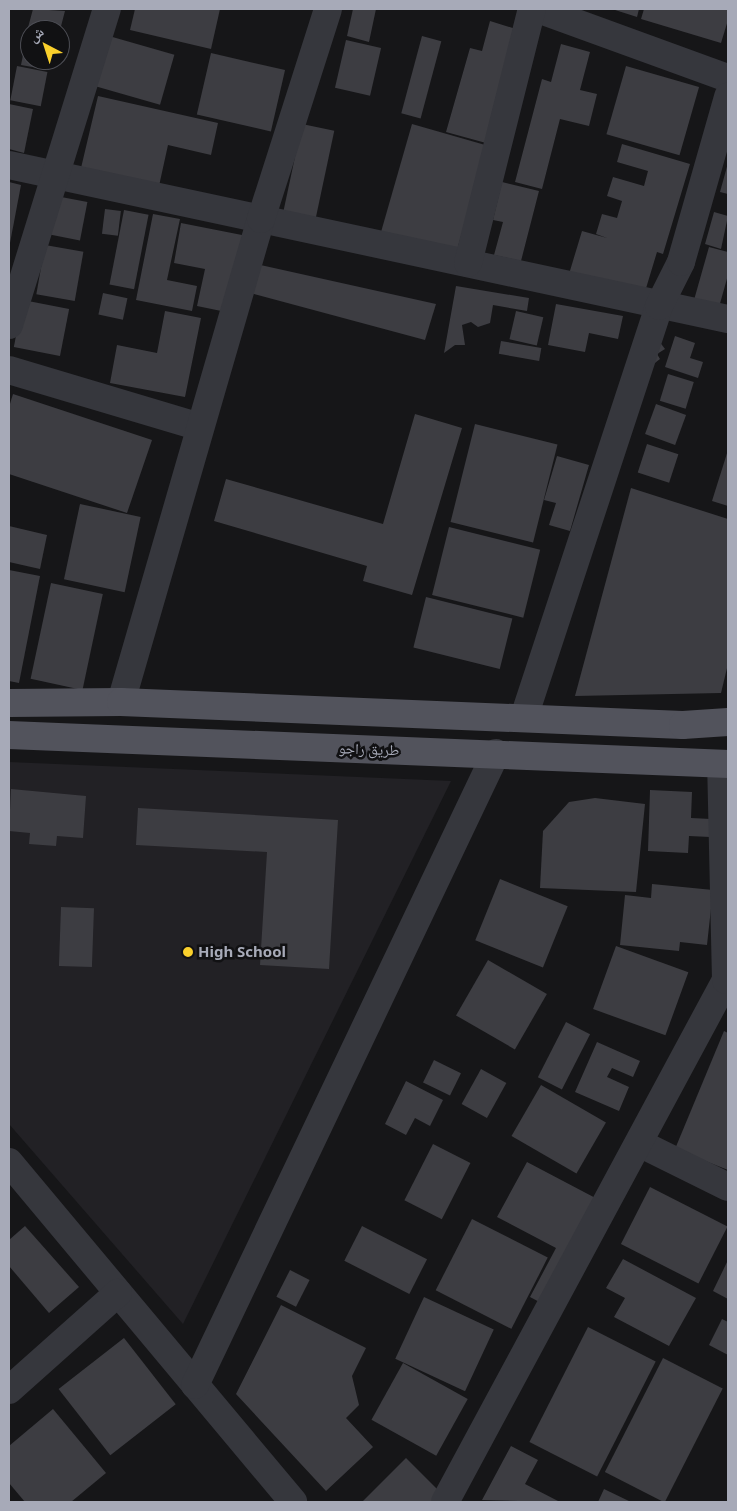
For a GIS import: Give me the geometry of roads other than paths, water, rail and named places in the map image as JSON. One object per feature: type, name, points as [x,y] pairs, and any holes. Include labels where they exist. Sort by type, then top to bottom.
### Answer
[{"type":"main road","points":[[9,704],[121,702],[524,717],[682,725],[728,722]]},
{"type":"main road","name":"طريق راجو","points":[[9,735],[496,753],[725,764]]},
{"type":"street","points":[[9,325],[107,9]]},
{"type":"street","points":[[121,702],[261,219],[328,9]]},
{"type":"street","points":[[468,263],[532,9]]},
{"type":"street","points":[[538,9],[728,78]]},
{"type":"street","points":[[524,717],[659,306],[681,262],[728,97]]},
{"type":"street","points":[[9,165],[468,263],[659,306],[728,319]]},
{"type":"street","points":[[9,370],[200,427]]},
{"type":"street","points":[[195,1386],[496,753]]},
{"type":"street","points":[[446,1502],[727,980],[725,764]]},
{"type":"street","points":[[639,1143],[728,1187]]},
{"type":"street","points":[[9,1162],[293,1502]]},
{"type":"street","points":[[9,1390],[118,1293]]},
{"type":"place","name":"High School","points":[[188,952]]}]
